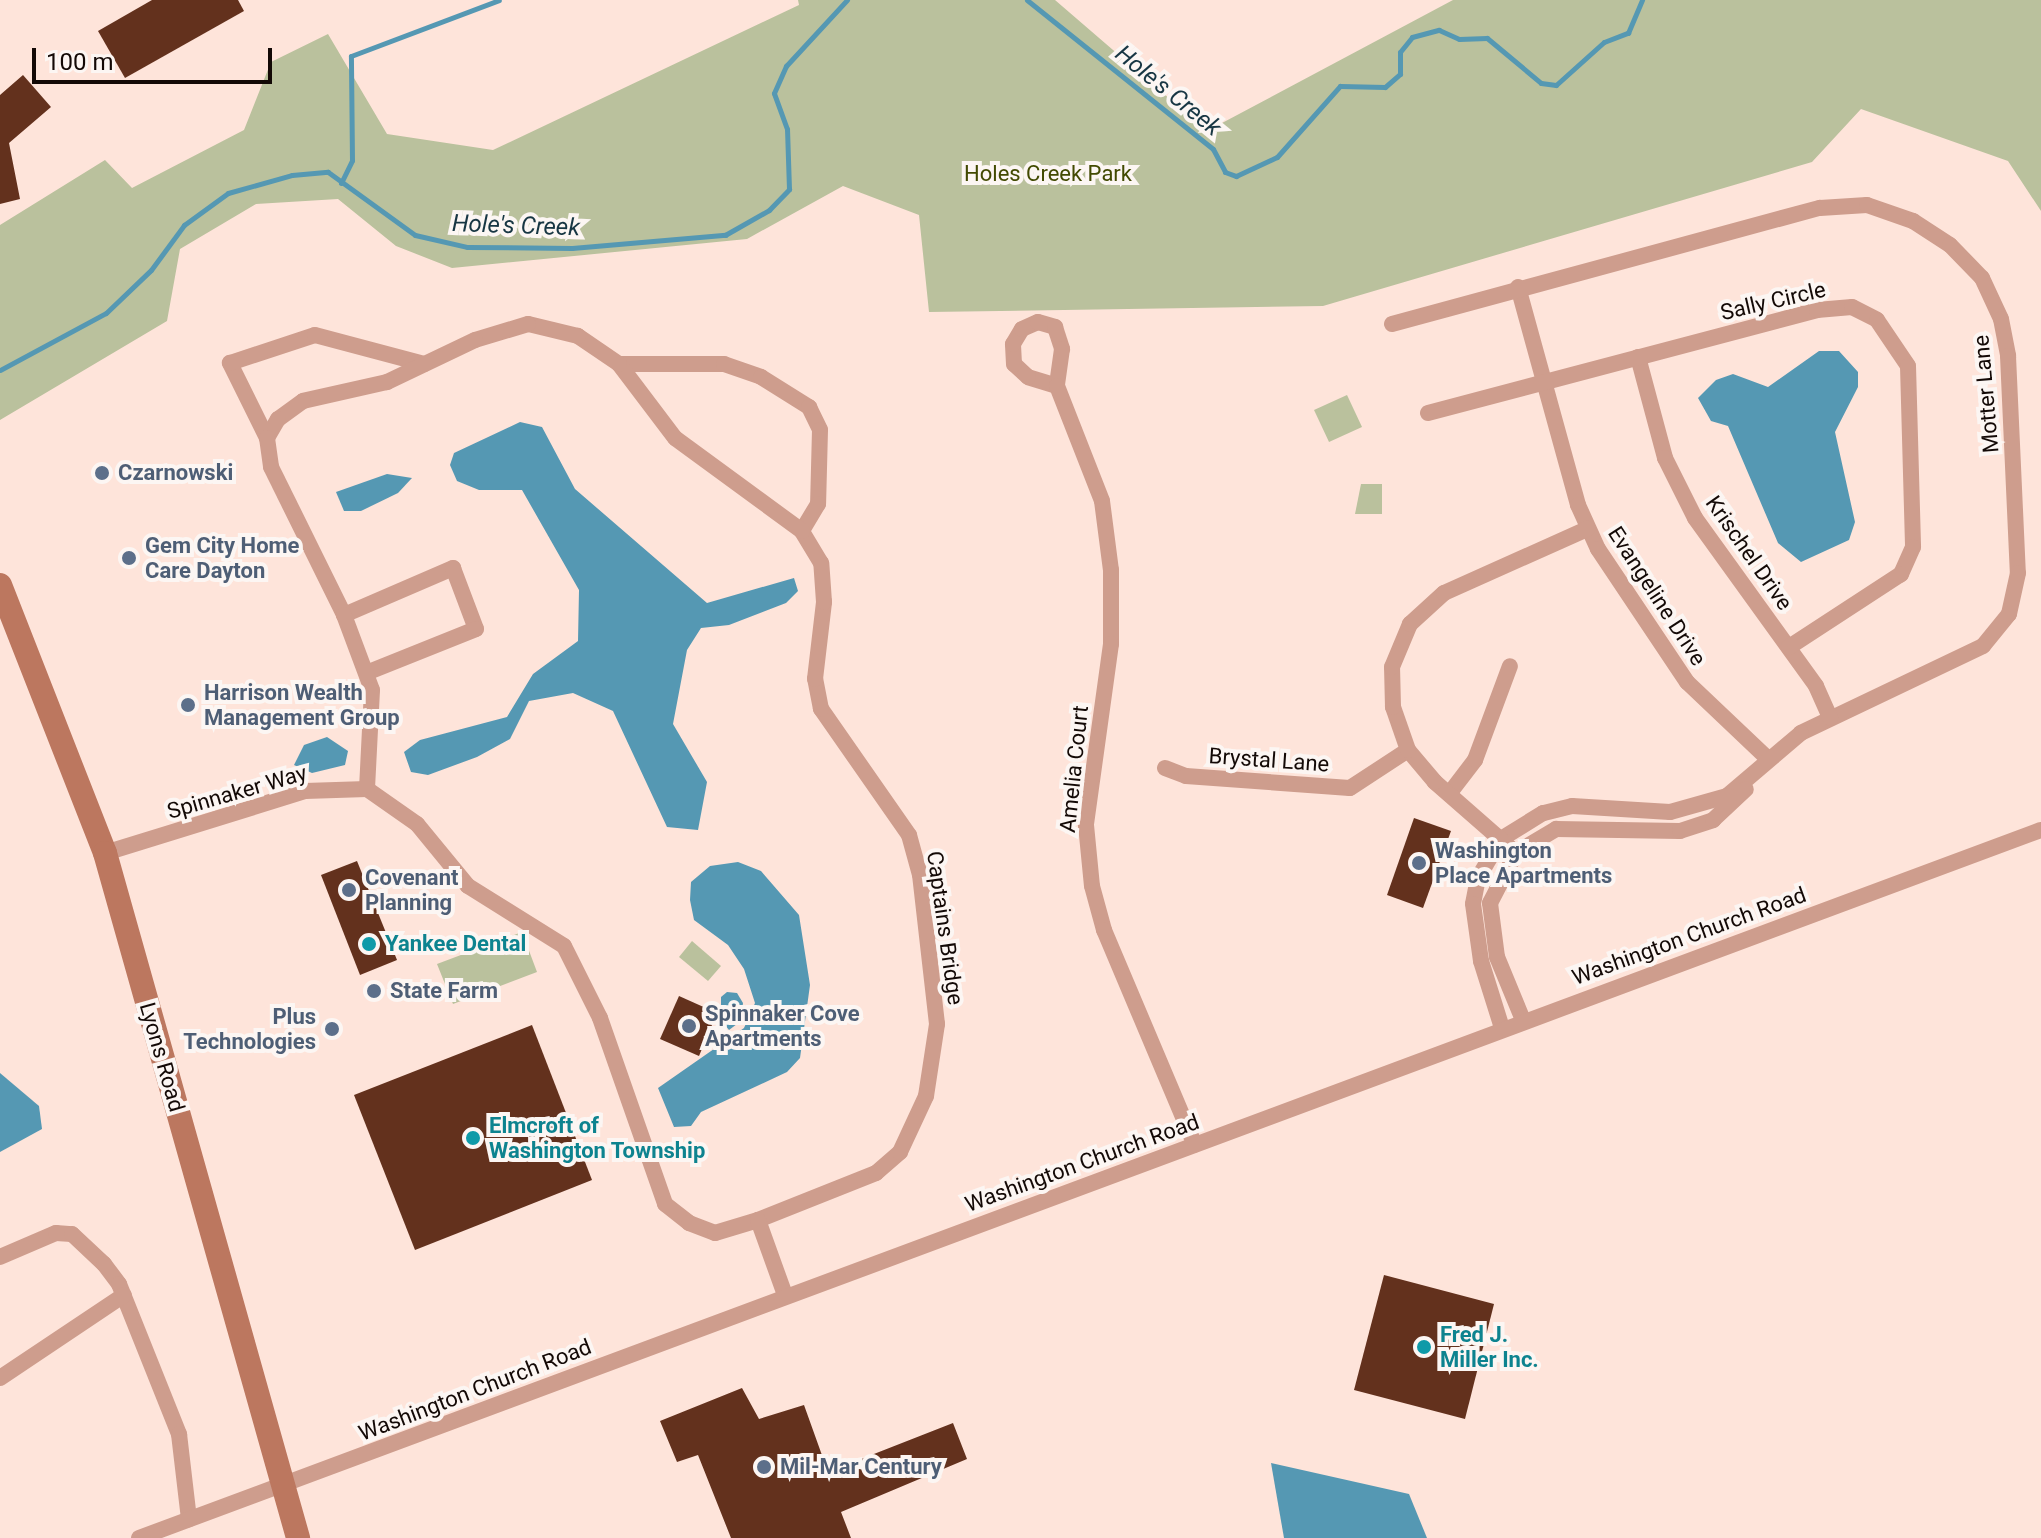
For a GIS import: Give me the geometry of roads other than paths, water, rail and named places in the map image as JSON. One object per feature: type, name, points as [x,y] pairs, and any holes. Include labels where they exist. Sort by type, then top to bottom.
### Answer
[{"type":"main road","name":"Lyons Road","points":[[0,585],[105,853],[298,1538]]},
{"type":"street","name":"Motter Lane","points":[[1392,324],[1518,287],[1820,208],[1867,205],[1913,221],[1950,245],[1982,278],[2001,319],[2008,356],[2018,573],[2009,614],[1983,646],[1951,666],[1830,718],[1768,759],[1727,796],[1699,808],[1572,806],[1543,813],[1501,839],[1478,878],[1473,904],[1481,961],[1502,1028]]},
{"type":"street","name":"Evangeline Drive","points":[[1518,287],[1587,529],[1658,646],[1724,722],[1768,759]]},
{"type":"street","name":"Sally Circle","points":[[1428,413],[1817,310],[1852,307],[1877,320],[1897,343],[1908,366],[1913,547],[1901,574],[1789,647]]},
{"type":"street","name":"Captains Bridge","points":[[267,438],[278,419],[303,401],[387,382],[424,364],[528,324],[578,336],[619,364],[675,438],[802,531],[821,563],[824,602],[815,679],[821,709],[909,835],[920,875],[937,1024],[926,1096],[900,1152],[876,1173],[758,1220],[715,1233],[665,1204],[600,1018],[564,946],[468,886],[417,824],[367,789]]},
{"type":"street","points":[[367,789],[372,690],[344,615],[271,467],[267,438],[230,363],[315,335],[424,364]]},
{"type":"street","name":"Krischel Drive","points":[[1638,357],[1665,458],[1695,518],[1789,647],[1830,718]]},
{"type":"street","points":[[619,364],[724,364],[761,377],[809,407],[820,430],[818,504],[802,531]]},
{"type":"street","name":"Amelia Court","points":[[1057,386],[1102,501],[1111,570],[1111,644],[1086,825],[1092,886],[1104,930],[1195,1145]]},
{"type":"street","points":[[1523,1020],[1497,957],[1490,903],[1516,853],[1449,794],[1408,750],[1393,707],[1392,667],[1410,624],[1444,593],[1587,529]]},
{"type":"street","points":[[344,615],[453,568],[476,629],[366,673]]},
{"type":"street","points":[[1449,794],[1475,760],[1510,666]]},
{"type":"street","name":"Brystal Lane","points":[[1165,768],[1186,776],[1350,788],[1408,750]]},
{"type":"street","name":"Motter Lane","points":[[1516,853],[1556,829],[1667,831],[1713,820],[1734,805],[1768,759]]},
{"type":"street","name":"Spinnaker Way","points":[[105,853],[305,791],[367,789]]},
{"type":"street","name":"Washington Church Road","points":[[139,1538],[1523,1020],[2041,830]]},
{"type":"street","points":[[758,1220],[785,1295]]},
{"type":"street","points":[[0,1257],[56,1233],[72,1234],[104,1264],[124,1295],[179,1434],[189,1519]]},
{"type":"street","points":[[0,1378],[124,1295]]},
{"type":"water","points":[[1819,351],[1839,351],[1858,372],[1858,387],[1835,432],[1855,522],[1849,540],[1801,562],[1778,543],[1728,426],[1711,421],[1698,398],[1716,380],[1733,374],[1768,387]]},
{"type":"water","points":[[520,422],[542,427],[575,489],[707,603],[794,578],[798,591],[786,603],[729,625],[701,628],[687,650],[673,724],[707,782],[698,830],[667,827],[613,711],[573,693],[529,701],[510,739],[477,757],[428,775],[411,772],[404,752],[420,740],[507,717],[533,674],[578,641],[579,590],[522,490],[479,490],[457,481],[450,465],[454,453]]},
{"type":"water","points":[[387,474],[412,478],[398,493],[361,511],[344,511],[336,492]]},
{"type":"water","points":[[327,737],[348,751],[345,765],[312,773],[294,765],[304,745]]},
{"type":"water","points":[[738,862],[761,871],[799,915],[810,985],[800,1058],[787,1072],[701,1112],[691,1126],[674,1127],[658,1088],[744,1028],[755,1003],[744,969],[728,945],[694,920],[690,900],[691,882],[710,866]]},
{"type":"water","points":[[727,992],[737,993],[743,1003],[741,1021],[729,1030],[721,1020],[721,997]]},
{"type":"water","points":[[0,1073],[39,1106],[42,1129],[0,1152]]},
{"type":"water","points":[[1271,1463],[1409,1494],[1427,1538],[1284,1538]]},
{"type":"waterway","points":[[341,183],[352,160],[351,56],[499,0]]},
{"type":"waterway","name":"Hole's Creek","points":[[0,370],[106,313],[151,270],[184,225],[228,193],[292,175],[328,172],[415,235],[467,247],[572,248],[725,235],[769,210],[789,189],[787,129],[774,93],[786,66],[847,0]]},
{"type":"waterway","name":"Hole's Creek","points":[[1027,0],[1213,149],[1225,172],[1236,176],[1277,157],[1340,86],[1385,87],[1400,74],[1400,52],[1412,37],[1439,30],[1459,39],[1487,38],[1541,83],[1556,85],[1604,42],[1628,33],[1642,0]]},
{"type":"place","name":"Czarnowski","points":[[102,473]]},
{"type":"place","name":"Gem City Home Care Dayton","points":[[129,558]]},
{"type":"place","name":"Harrison Wealth Management Group","points":[[188,705]]},
{"type":"place","name":"Washington Place Apartments","points":[[1419,863]]},
{"type":"place","name":"Covenant Planning","points":[[349,890]]},
{"type":"place","name":"Yankee Dental","points":[[369,944]]},
{"type":"place","name":"State Farm","points":[[374,991]]},
{"type":"place","name":"Spinnaker Cove Apartments","points":[[689,1026]]},
{"type":"place","name":"Plus Technologies","points":[[332,1029]]},
{"type":"place","name":"Elmcroft of Washington Township","points":[[473,1138]]},
{"type":"place","name":"Fred J. Miller Inc.","points":[[1424,1347]]},
{"type":"place","name":"Mil-Mar Century","points":[[764,1467]]},
{"type":"park label","name":"Holes Creek Park","points":[[1048,174]]}]
